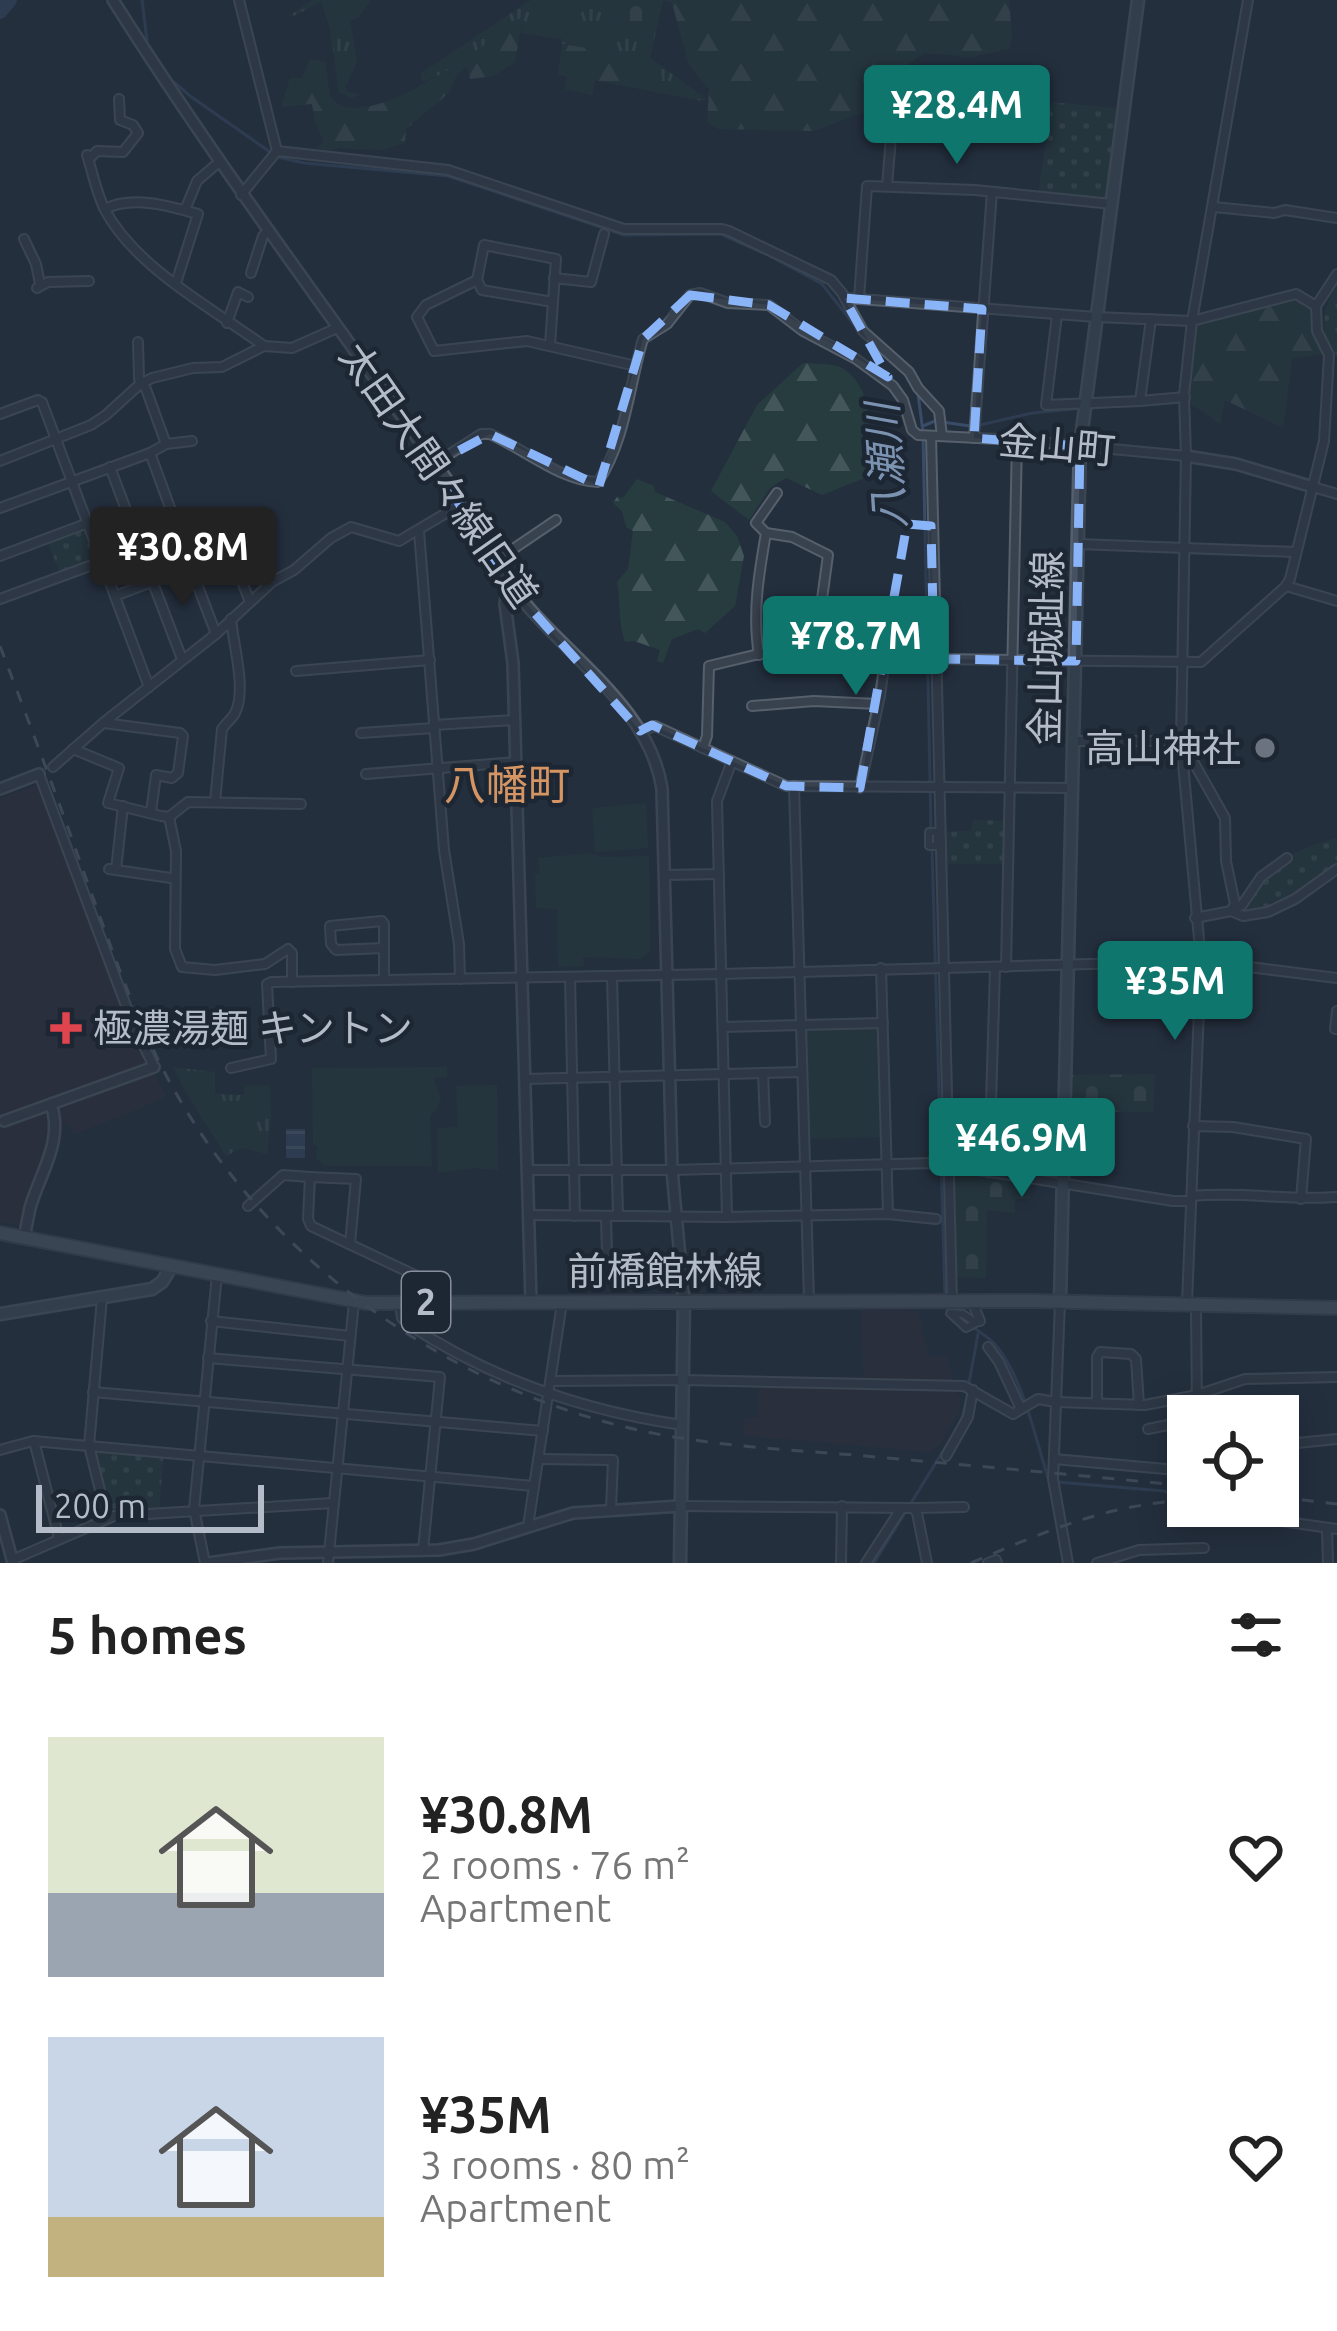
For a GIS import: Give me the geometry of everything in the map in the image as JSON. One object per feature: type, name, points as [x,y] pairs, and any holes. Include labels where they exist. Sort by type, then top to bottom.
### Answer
[{"type":"main road","name":"金山城趾線","points":[[1060,1301],[1080,446],[1138,0]]},
{"type":"main road","name":"前橋館林線","points":[[0,1233],[353,1302],[1060,1301],[1337,1308]]},
{"type":"main road","points":[[0,1314],[157,1287],[172,1266]]},
{"type":"main road","points":[[680,1563],[684,1301]]},
{"type":"street","name":"太田大間々線旧道","points":[[113,0],[241,195],[463,503],[513,589],[614,696],[651,752],[661,779],[672,1170],[684,1301]]},
{"type":"street","points":[[239,0],[274,155]]},
{"type":"street","points":[[1197,1394],[1191,1198],[1201,961],[1181,741],[1186,363],[1248,0]]},
{"type":"street","points":[[118,99],[120,120],[133,124],[138,133],[123,152],[97,152],[88,157],[96,189],[118,231],[176,283],[264,346],[292,348],[337,328]]},
{"type":"street","points":[[885,133],[891,136],[887,186]]},
{"type":"street","points":[[241,195],[274,155]]},
{"type":"street","points":[[274,155],[448,170],[624,229],[722,229],[831,280],[862,331],[909,372],[939,411],[942,436]]},
{"type":"street","points":[[185,210],[197,181],[220,162]]},
{"type":"street","points":[[859,299],[867,186],[1112,204]]},
{"type":"street","points":[[974,429],[992,192]]},
{"type":"street","points":[[105,208],[160,204],[198,214],[176,283]]},
{"type":"street","points":[[1214,207],[1337,218]]},
{"type":"street","points":[[251,273],[268,231]]},
{"type":"street","points":[[554,278],[591,282],[604,234]]},
{"type":"street","points":[[24,238],[36,264],[39,286],[89,281]]},
{"type":"street","points":[[550,345],[553,302],[554,278],[556,259],[484,245],[477,280],[482,290],[553,302]]},
{"type":"street","points":[[934,658],[1201,662],[1286,586],[1324,440],[1329,356],[1317,332],[1316,306],[1337,274]]},
{"type":"street","points":[[477,280],[426,305],[417,317],[434,351],[527,341],[637,366]]},
{"type":"street","points":[[227,323],[238,292],[248,297]]},
{"type":"street","points":[[434,464],[482,434],[490,434],[568,475],[598,482],[631,399],[643,339],[667,324],[690,295],[700,293],[728,302],[770,305],[802,331],[856,359],[893,386],[912,430],[926,436],[949,1304]]},
{"type":"street","points":[[844,298],[1192,321],[1296,294],[1316,306]]},
{"type":"street","points":[[1057,314],[1046,405],[1185,398]]},
{"type":"street","points":[[1140,401],[1151,319]]},
{"type":"street","points":[[138,342],[138,374],[166,444]]},
{"type":"street","points":[[0,461],[99,420],[142,383],[160,375],[222,367],[264,346]]},
{"type":"street","points":[[0,415],[40,400],[149,687]]},
{"type":"street","name":"金山町","points":[[926,436],[974,429],[1016,440],[1186,456]]},
{"type":"street","points":[[989,1172],[1010,788],[1016,440]]},
{"type":"street","points":[[0,508],[166,444],[192,441]]},
{"type":"street","points":[[150,453],[178,532]]},
{"type":"street","points":[[1186,456],[1236,464],[1337,494]]},
{"type":"street","points":[[110,467],[140,547]]},
{"type":"street","points":[[703,748],[709,666],[821,639],[828,555],[792,537],[766,533],[756,523],[777,493]]},
{"type":"street","points":[[53,767],[272,582],[347,528],[396,541],[463,503]]},
{"type":"street","points":[[0,599],[229,517],[244,547],[115,596]]},
{"type":"street","points":[[494,562],[556,520]]},
{"type":"street","points":[[0,556],[88,524]]},
{"type":"street","points":[[419,531],[444,850],[460,980]]},
{"type":"street","points":[[759,655],[757,596],[766,533]]},
{"type":"street","points":[[1078,544],[1295,552]]},
{"type":"street","points":[[231,553],[250,602]]},
{"type":"street","points":[[191,568],[216,634]]},
{"type":"street","points":[[153,583],[182,659]]},
{"type":"street","points":[[1286,586],[1337,601]]},
{"type":"street","points":[[513,589],[505,604],[515,720],[531,1302]]},
{"type":"street","points":[[860,788],[891,615],[928,614]]},
{"type":"street","points":[[214,802],[222,729],[236,708],[239,665],[231,620]]},
{"type":"street","points":[[296,671],[430,661]]},
{"type":"street","points":[[752,706],[814,701],[877,704]]},
{"type":"street","points":[[361,733],[515,720]]},
{"type":"street","points":[[103,723],[183,736],[178,773],[172,778],[156,775],[151,812]]},
{"type":"street","points":[[640,731],[655,726],[786,786],[1073,788]]},
{"type":"street","points":[[1074,741],[1181,741]]},
{"type":"street","points":[[1181,741],[1225,818],[1226,861],[1235,904],[1231,911]]},
{"type":"street","points":[[73,749],[119,768],[109,803],[169,817]]},
{"type":"street","points":[[727,1217],[717,801],[732,760]]},
{"type":"street","points":[[366,774],[516,762]]},
{"type":"street","points":[[0,789],[39,774],[131,1019],[154,1066],[2,1122]]},
{"type":"street","points":[[794,786],[808,1300]]},
{"type":"street","points":[[169,817],[188,802],[301,804]]},
{"type":"street","points":[[123,806],[112,870],[170,878]]},
{"type":"street","points":[[169,817],[176,851],[179,964],[191,970],[260,965],[289,949],[292,982]]},
{"type":"street","points":[[1195,918],[1242,905],[1268,871],[1287,858]]},
{"type":"street","points":[[1231,911],[1243,916],[1268,912],[1337,868]]},
{"type":"street","points":[[664,875],[719,874]]},
{"type":"street","points":[[383,947],[336,950],[331,944],[331,926],[380,920],[384,924],[384,980]]},
{"type":"street","points":[[231,1068],[271,1059],[267,984],[1201,961],[1337,978]]},
{"type":"street","points":[[881,968],[888,1214]]},
{"type":"street","points":[[612,976],[618,1216]]},
{"type":"street","points":[[570,977],[575,1216]]},
{"type":"street","points":[[1337,1011],[1337,1029]]},
{"type":"street","points":[[723,1028],[883,1023]]},
{"type":"street","points":[[525,1079],[801,1072]]},
{"type":"street","points":[[764,1073],[765,1122]]},
{"type":"street","points":[[24,1238],[57,1126],[52,1104]]},
{"type":"street","points":[[1193,1126],[1306,1139],[1301,1198]]},
{"type":"street","points":[[527,1170],[934,1163],[1173,1201],[1238,1193],[1337,1197]]},
{"type":"street","points":[[248,1206],[284,1175],[356,1180],[350,1244]]},
{"type":"street","points":[[310,1177],[308,1222],[421,1278],[427,1302]]},
{"type":"street","points":[[528,1215],[888,1214],[936,1219]]},
{"type":"street","points":[[606,1216],[607,1252]]},
{"type":"street","points":[[217,1275],[194,1509],[207,1563],[280,1553],[328,1557],[474,1544],[573,1513],[611,1509],[964,1507]]},
{"type":"street","points":[[103,1298],[89,1446],[107,1518]]},
{"type":"street","points":[[528,1526],[562,1301]]},
{"type":"street","points":[[972,1301],[980,1321]]},
{"type":"street","points":[[1060,1301],[1053,1479],[1069,1563]]},
{"type":"street","points":[[328,1557],[353,1302]]},
{"type":"street","points":[[400,1303],[404,1321],[490,1370],[549,1395],[682,1425]]},
{"type":"street","points":[[211,1321],[350,1336]]},
{"type":"street","points":[[988,1347],[1021,1409]]},
{"type":"street","points":[[1097,1403],[1100,1352],[1131,1354],[1136,1359],[1138,1405]]},
{"type":"street","points":[[208,1358],[440,1377],[423,1550]]},
{"type":"street","points":[[551,1381],[969,1389],[1013,1414],[1041,1399],[1138,1405],[1246,1379],[1337,1377]]},
{"type":"street","points":[[946,1456],[968,1417],[969,1389]]},
{"type":"street","points":[[93,1392],[543,1432]]},
{"type":"street","points":[[1148,1429],[1167,1425]]},
{"type":"street","points":[[1299,1443],[1337,1439]]},
{"type":"street","points":[[34,1441],[59,1538]]},
{"type":"street","points":[[0,1450],[34,1441],[534,1486]]},
{"type":"street","points":[[538,1459],[613,1460],[611,1509]]},
{"type":"street","points":[[1054,1459],[1167,1469]]},
{"type":"street","points":[[0,1515],[13,1562],[107,1518],[333,1503]]},
{"type":"street","points":[[842,1507],[842,1563]]},
{"type":"street","points":[[866,1563],[907,1508]]},
{"type":"street","points":[[907,1508],[917,1513],[927,1563]]},
{"type":"street","points":[[1299,1524],[1332,1529],[1328,1563]]},
{"type":"street","points":[[1097,1563],[1139,1550],[1204,1548]]},
{"type":"highlighted area","points":[[690,295],[769,305],[888,377],[844,298],[982,309],[974,438],[1080,446],[1076,661],[934,659],[931,526],[907,524],[860,788],[786,786],[652,725],[640,731],[513,589],[434,464],[490,434],[599,486],[643,339]]},
{"type":"shaded area","name":"極濃湯麺 キントン","points":[[38,785],[120,999],[166,1097],[73,1135],[64,1121],[32,1228],[0,1221],[0,799]]},
{"type":"shaded area","points":[[861,1310],[918,1311],[928,1357],[947,1356],[952,1381],[864,1382]]},
{"type":"shaded area","points":[[760,1384],[952,1389],[960,1397],[959,1411],[940,1444],[929,1452],[743,1435],[745,1418],[758,1418]]},
{"type":"green space","points":[[312,0],[371,0],[350,21],[357,62],[345,88],[361,95],[350,98],[339,92],[330,28],[321,2],[289,16]]},
{"type":"green space","points":[[531,0],[614,0],[610,17],[642,24],[637,48],[706,99],[660,93],[662,77],[634,56],[521,33],[522,17],[450,71],[423,82],[420,74]]},
{"type":"green space","points":[[614,0],[663,0],[650,58],[636,47],[641,24],[610,17]]},
{"type":"green space","points":[[662,0],[1009,0],[1012,36],[1009,49],[971,57],[924,53],[903,68],[883,124],[864,112],[814,131],[718,129],[707,122],[709,89],[689,65],[672,3]]},
{"type":"green space","points":[[523,16],[515,62],[493,76],[470,79],[468,68],[462,69],[450,92],[406,129],[405,143],[382,150],[337,148],[327,152],[317,147],[324,142],[312,104],[281,107],[290,78],[302,78],[310,59],[325,61],[330,96],[335,101],[346,107],[366,107],[438,76]]},
{"type":"green space","points":[[562,44],[635,56],[662,77],[660,93],[595,80],[592,95],[565,89],[567,77],[558,74]]},
{"type":"green space","points":[[1051,102],[1124,109],[1112,204],[1038,196]]},
{"type":"green space","points":[[1337,286],[1337,356],[1327,340],[1324,322]]},
{"type":"green space","points":[[1296,294],[1316,306],[1323,354],[1292,359],[1283,428],[1225,400],[1220,424],[1186,400],[1192,321]]},
{"type":"green space","points":[[803,363],[842,368],[861,389],[869,418],[867,477],[822,495],[786,478],[770,488],[749,520],[711,491],[757,405]]},
{"type":"green space","points":[[637,479],[654,486],[655,492],[725,522],[737,536],[744,556],[735,606],[705,633],[698,629],[672,639],[663,663],[657,661],[660,650],[625,642],[621,627],[617,582],[628,569],[633,531],[613,503]]},
{"type":"green space","points":[[82,531],[93,561],[60,573],[48,543]]},
{"type":"green space","points":[[646,803],[648,848],[595,852],[592,808]]},
{"type":"green space","points":[[973,820],[1009,821],[1008,864],[940,864],[939,832],[971,831]]},
{"type":"green space","points":[[1337,838],[1337,869],[1295,899],[1255,916],[1231,911],[1284,859]]},
{"type":"green space","points":[[591,853],[649,856],[650,951],[640,959],[583,957],[584,966],[558,967],[557,909],[536,908],[538,858]]},
{"type":"green space","points":[[883,1023],[886,1137],[803,1139],[800,1025]]},
{"type":"green space","points":[[173,1067],[215,1072],[215,1094],[243,1095],[245,1085],[270,1086],[267,1154],[242,1148],[226,1156]]},
{"type":"green space","points":[[447,1067],[447,1077],[433,1078],[441,1098],[430,1116],[432,1166],[325,1166],[316,1158],[312,1068]]},
{"type":"green space","points":[[1155,1074],[1153,1112],[1064,1111],[1065,1075]]},
{"type":"green space","points":[[497,1085],[498,1170],[438,1173],[437,1128],[458,1127],[456,1086]]},
{"type":"green space","points":[[951,1167],[1032,1184],[1030,1199],[1015,1199],[1014,1213],[987,1210],[986,1278],[954,1277]]},
{"type":"green space","points":[[89,1446],[164,1452],[159,1512],[107,1518]]},
{"type":"water","points":[[286,1129],[305,1129],[305,1158],[286,1158]]},
{"type":"waterway","points":[[0,12],[10,0]]},
{"type":"waterway","name":"八瀬川","points":[[142,0],[147,40]]},
{"type":"waterway","name":"八瀬川","points":[[174,82],[270,152]]},
{"type":"waterway","name":"八瀬川","points":[[278,157],[448,176],[624,235],[720,234],[822,284],[859,331]]},
{"type":"waterway","name":"八瀬川","points":[[865,338],[907,376]]},
{"type":"waterway","name":"八瀬川","points":[[918,394],[923,432],[931,828]]},
{"type":"waterway","points":[[1092,408],[1112,406]]},
{"type":"waterway","points":[[980,425],[1082,408]]},
{"type":"waterway","points":[[923,426],[935,421],[970,426]]},
{"type":"waterway","name":"八瀬川","points":[[932,850],[945,1296]]},
{"type":"waterway","name":"八瀬川","points":[[961,1317],[994,1343],[1007,1362],[1023,1395],[1050,1484]]},
{"type":"waterway","points":[[969,1383],[978,1334]]},
{"type":"waterway","points":[[874,1563],[961,1422],[968,1393]]},
{"type":"waterway","name":"八瀬川","points":[[1057,1482],[1167,1492]]},
{"type":"railway","points":[[0,646],[124,982],[167,1077],[205,1140],[250,1198],[357,1299],[483,1376],[621,1426],[737,1445],[1167,1484]]},
{"type":"railway","points":[[1299,1499],[1337,1504]]},
{"type":"railway","points":[[971,1563],[1051,1530],[1130,1507],[1167,1502]]},
{"type":"place","name":"高山神社","points":[[1265,748]]},
{"type":"place","name":"極濃湯麺 キントン","points":[[66,1028]]},
{"type":"district","name":"八幡町","points":[[507,785]]}]
